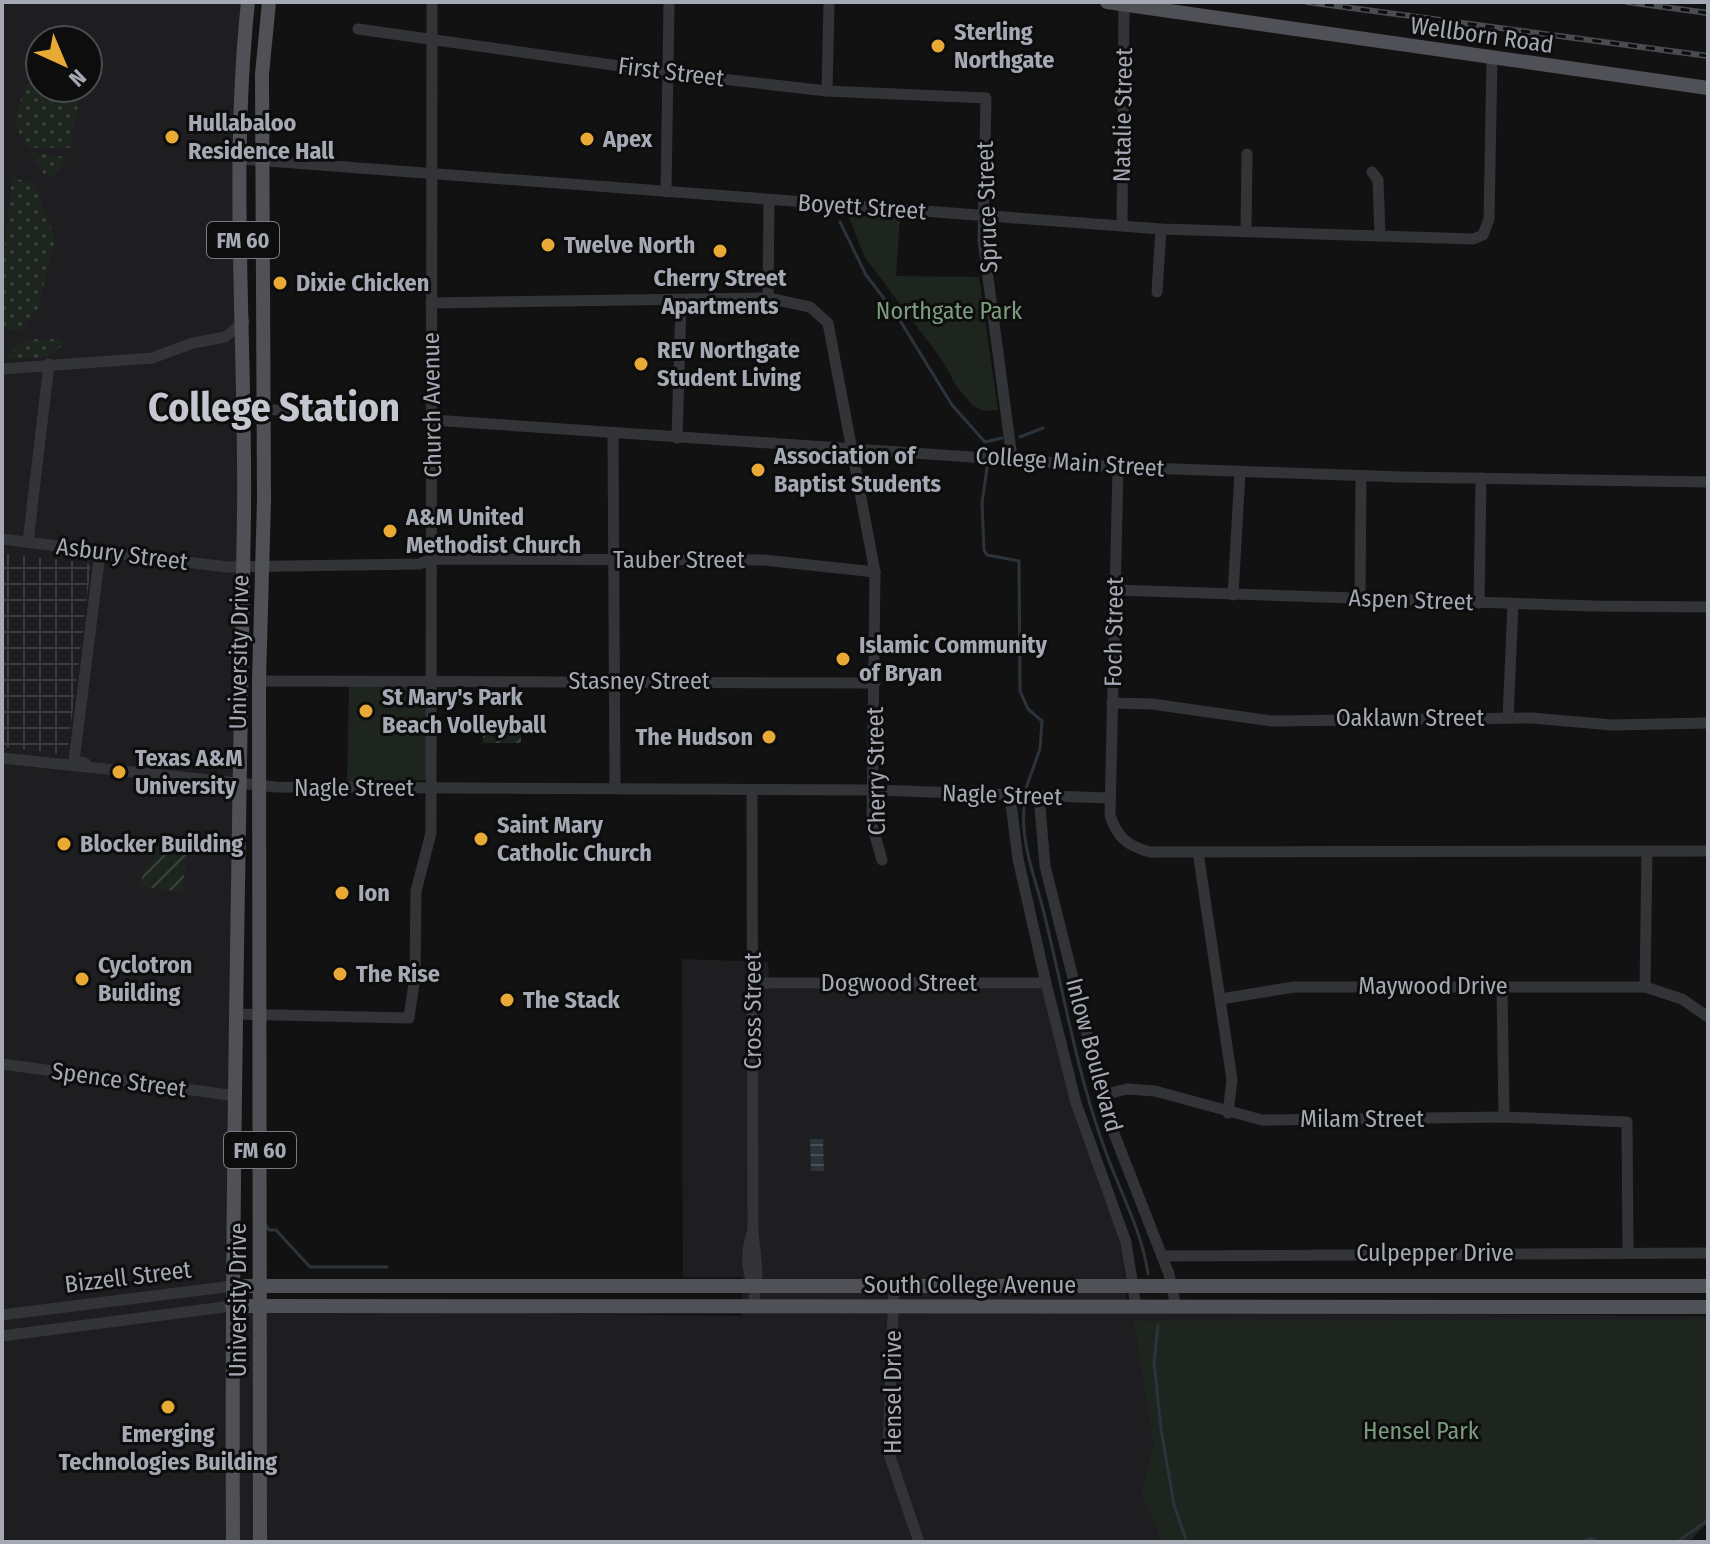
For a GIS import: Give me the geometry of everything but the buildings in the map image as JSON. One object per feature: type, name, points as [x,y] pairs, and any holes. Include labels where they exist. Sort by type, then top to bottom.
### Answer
[{"type":"main road","name":"University Drive","points":[[233,1542],[232,1306],[243,566],[241,159],[248,2]]},
{"type":"main road","name":"University Drive","points":[[260,1542],[262,74],[269,2]]},
{"type":"main road","name":"Wellborn Road","points":[[1107,2],[1708,88]]},
{"type":"main road","points":[[531,1285],[531,1307]]},
{"type":"main road","points":[[1470,1285],[1470,1307]]},
{"type":"main road","name":"Bizzell Street","points":[[233,1286],[259,1286]]},
{"type":"main road","name":"South College Avenue","points":[[259,1286],[1708,1286]]},
{"type":"main road","points":[[1016,1286],[1017,1307]]},
{"type":"main road","name":"South College Avenue","points":[[232,1306],[1708,1307]]},
{"type":"street","name":"Church Avenue","points":[[237,1014],[409,1018],[415,976],[416,891],[431,843],[432,2]]},
{"type":"street","points":[[666,192],[669,2]]},
{"type":"street","points":[[827,91],[829,2]]},
{"type":"street","name":"Natalie Street","points":[[1122,225],[1124,5]]},
{"type":"street","name":"First Street","points":[[358,29],[669,73],[827,91],[986,98]]},
{"type":"street","name":"Boyett Street","points":[[241,159],[432,176],[1161,229],[1473,239],[1483,235],[1489,219],[1492,59]]},
{"type":"street","name":"Spruce Street","points":[[986,98],[983,240],[1012,458]]},
{"type":"street","points":[[1246,231],[1247,154]]},
{"type":"street","points":[[1372,172],[1378,180],[1380,235]]},
{"type":"street","points":[[768,298],[769,201]]},
{"type":"street","points":[[1157,292],[1161,229]]},
{"type":"street","name":"Cherry Street","points":[[431,303],[681,302],[691,298],[768,298],[810,307],[828,323],[875,572],[872,825],[882,860]]},
{"type":"street","points":[[677,438],[681,302]]},
{"type":"street","points":[[2,369],[162,356],[193,343],[225,337],[244,322]]},
{"type":"street","points":[[28,542],[49,364]]},
{"type":"street","points":[[275,410],[347,414]]},
{"type":"street","name":"College Main Street","points":[[432,420],[1118,467],[1361,476],[1708,482]]},
{"type":"street","points":[[613,433],[615,788]]},
{"type":"street","name":"Foch Street","points":[[1110,798],[1118,467]]},
{"type":"street","points":[[1233,595],[1240,472]]},
{"type":"street","points":[[1360,599],[1361,476]]},
{"type":"street","points":[[1479,603],[1481,478]]},
{"type":"street","name":"Asbury Street","points":[[2,539],[100,553],[243,566]]},
{"type":"street","points":[[100,553],[74,761],[105,768]]},
{"type":"street","name":"Tauber Street","points":[[243,566],[419,564],[432,559],[764,560],[875,572]]},
{"type":"street","name":"Aspen Street","points":[[1115,590],[1513,604],[1708,607]]},
{"type":"street","points":[[1508,718],[1513,604]]},
{"type":"street","name":"Stasney Street","points":[[259,681],[875,683]]},
{"type":"street","name":"Oaklawn Street","points":[[1112,703],[1152,704],[1272,721],[1553,718],[1612,725],[1708,723]]},
{"type":"street","points":[[2,758],[105,768]]},
{"type":"street","name":"Nagle Street","points":[[105,768],[260,785],[873,790],[1110,798]]},
{"type":"street","name":"Cross Street","points":[[752,791],[753,1231],[748,1242],[753,1308]]},
{"type":"street","name":"Inlow Boulevard","points":[[1010,796],[1018,859],[1046,983],[1076,1103],[1122,1230],[1135,1286],[1136,1307]]},
{"type":"street","name":"Inlow Boulevard","points":[[1039,796],[1045,866],[1102,1095],[1125,1167],[1173,1285],[1176,1307]]},
{"type":"street","points":[[1110,798],[1114,830],[1125,842],[1150,852],[1708,851]]},
{"type":"street","points":[[1198,852],[1232,1080],[1228,1113]]},
{"type":"street","points":[[1645,987],[1647,852]]},
{"type":"street","name":"Dogwood Street","points":[[753,983],[1046,983]]},
{"type":"street","points":[[1502,986],[1504,1117]]},
{"type":"street","name":"Maywood Drive","points":[[1221,999],[1294,987],[1645,987],[1682,999],[1708,1017]]},
{"type":"street","name":"Spence Street","points":[[2,1064],[236,1096]]},
{"type":"street","name":"Milam Street","points":[[1102,1095],[1127,1089],[1155,1091],[1262,1120],[1504,1117],[1627,1122],[1628,1252]]},
{"type":"street","name":"Culpepper Drive","points":[[1162,1256],[1708,1253]]},
{"type":"street","name":"Hensel Drive","points":[[894,1285],[888,1451],[919,1542]]},
{"type":"street","name":"Bizzell Street","points":[[2,1315],[233,1286]]},
{"type":"street","name":"Bizzell Street","points":[[2,1336],[232,1306]]},
{"type":"shaded area","name":"Texas A&M University","points":[[2,2],[241,2],[241,627],[225,1314],[346,1311],[742,1316],[742,1277],[683,1277],[682,959],[768,962],[770,989],[1043,989],[1121,1240],[1128,1312],[1708,1316],[1708,1522],[1689,1542],[2,1542]]},
{"type":"shaded area","points":[[2,553],[91,564],[67,755],[2,747]]},
{"type":"shaded area","points":[[810,1139],[823,1139],[824,1171],[811,1171]]},
{"type":"green space","points":[[24,94],[24,104],[78,104],[70,148],[28,148],[16,122]]},
{"type":"green space","points":[[30,152],[67,157],[52,176],[44,174]]},
{"type":"green space","points":[[12,177],[35,185],[55,239],[38,308],[20,330],[2,329],[2,274]]},
{"type":"green space","name":"Northgate Park","points":[[848,215],[900,218],[896,276],[979,277],[998,410],[984,411],[973,406],[957,387],[942,360],[864,256]]},
{"type":"green space","points":[[34,339],[61,339],[63,345],[47,357],[9,359],[6,356],[17,345]]},
{"type":"green space","points":[[349,684],[426,687],[426,780],[347,783]]},
{"type":"green space","points":[[483,724],[521,724],[521,743],[483,743]]},
{"type":"green space","points":[[173,841],[174,846],[188,845],[182,892],[139,886],[146,867],[158,855],[153,848]]},
{"type":"green space","name":"Hensel Park","points":[[1708,1319],[1708,1522],[1689,1542],[1162,1542],[1141,1493],[1154,1446],[1134,1321]]},
{"type":"waterway","points":[[840,222],[866,275],[896,314],[952,405],[985,442],[1002,438]]},
{"type":"waterway","points":[[1020,437],[1043,428]]},
{"type":"waterway","points":[[987,468],[982,503],[984,550],[987,555],[1019,561],[1020,691],[1028,709],[1042,721],[1040,749],[1026,788]]},
{"type":"waterway","points":[[1024,807],[1024,833],[1029,859],[1085,1088],[1104,1147],[1141,1241],[1148,1274]]},
{"type":"waterway","points":[[265,1224],[269,1230],[276,1230],[310,1267],[387,1267]]},
{"type":"waterway","points":[[1158,1326],[1154,1362],[1161,1429],[1174,1505],[1187,1542]]},
{"type":"waterway","points":[[1708,1492],[1708,1504]]},
{"type":"waterway","points":[[1677,1542],[1708,1520]]},
{"type":"waterway","points":[[1582,1542],[1590,1538],[1598,1542]]},
{"type":"railway","points":[[1307,2],[1708,56]]},
{"type":"railway","points":[[1627,2],[1708,13]]},
{"type":"place","name":"Sterling Northgate","points":[[938,46]]},
{"type":"place","name":"Hullabaloo Residence Hall","points":[[172,137]]},
{"type":"place","name":"Apex","points":[[587,139]]},
{"type":"place","name":"Twelve North","points":[[548,245]]},
{"type":"place","name":"Cherry Street Apartments","points":[[720,251]]},
{"type":"place","name":"Dixie Chicken","points":[[280,283]]},
{"type":"place","name":"REV Northgate Student Living","points":[[641,364]]},
{"type":"place","name":"Association of Baptist Students","points":[[758,470]]},
{"type":"place","name":"A&M United Methodist Church","points":[[390,531]]},
{"type":"place","name":"Islamic Community of Bryan","points":[[843,659]]},
{"type":"place","name":"St Mary's Park Beach Volleyball","points":[[366,711]]},
{"type":"place","name":"The Hudson","points":[[769,737]]},
{"type":"place","name":"Texas A&M University","points":[[119,772]]},
{"type":"place","name":"Saint Mary Catholic Church","points":[[481,839]]},
{"type":"place","name":"Blocker Building","points":[[64,844]]},
{"type":"place","name":"Ion","points":[[342,893]]},
{"type":"place","name":"The Rise","points":[[340,974]]},
{"type":"place","name":"Cyclotron Building","points":[[82,979]]},
{"type":"place","name":"The Stack","points":[[507,1000]]},
{"type":"place","name":"Emerging Technologies Building","points":[[168,1407]]},
{"type":"district","name":"College Station","points":[[274,408]]}]
